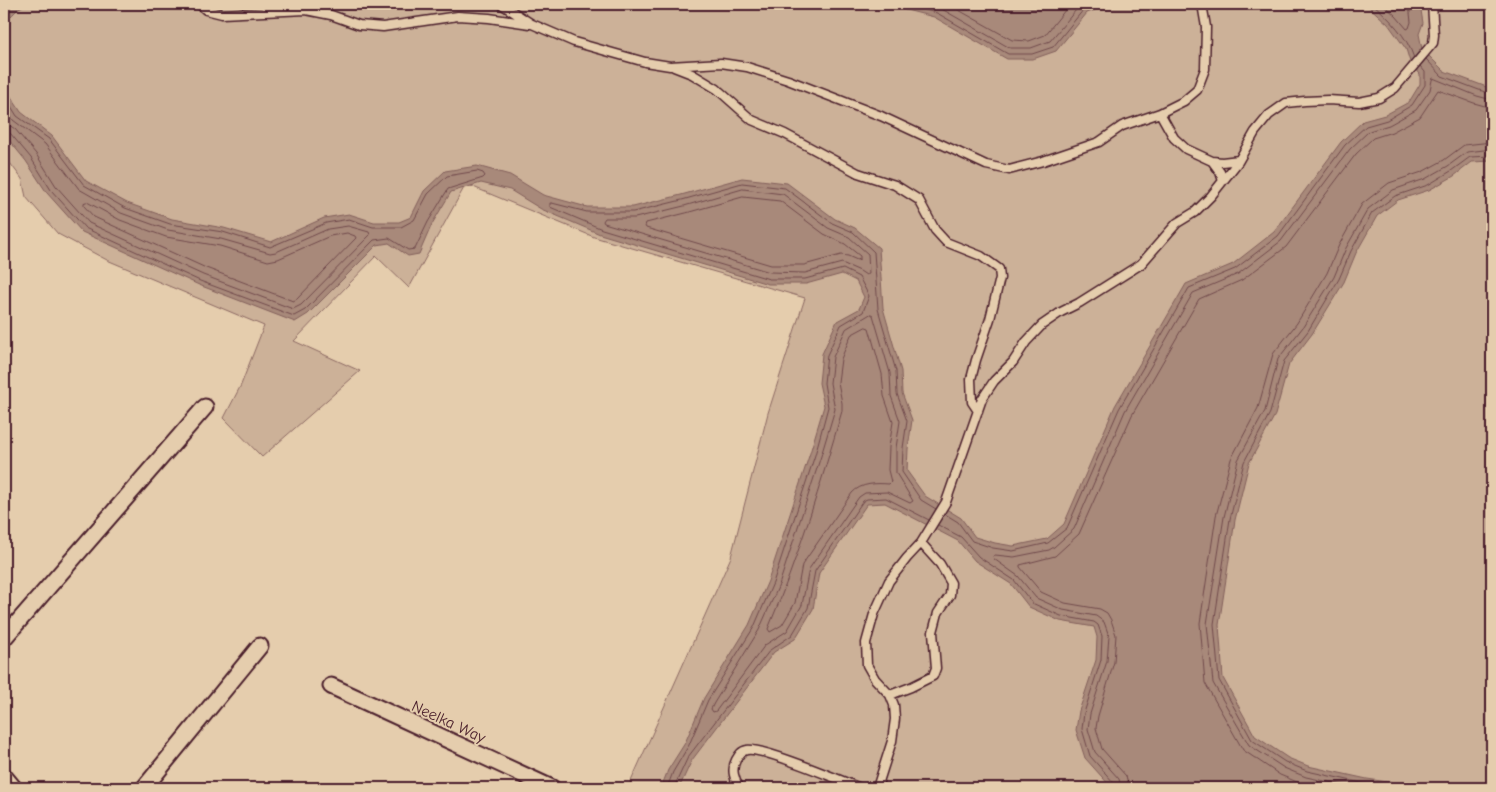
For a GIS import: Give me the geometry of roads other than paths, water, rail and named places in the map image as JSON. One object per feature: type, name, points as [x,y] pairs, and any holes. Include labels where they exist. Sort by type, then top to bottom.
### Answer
[{"type":"street","points":[[4,638],[205,407]]},
{"type":"street","points":[[144,788],[260,646]]},
{"type":"street","name":"Neelka Way","points":[[331,686],[552,788]]},
{"type":"street","points":[[4,776],[14,788]]},
{"type":"lane","points":[[199,4],[206,10],[222,14],[306,10],[331,15],[360,25],[383,27],[458,16],[532,24]]},
{"type":"lane","points":[[500,4],[532,24],[574,42],[645,62],[670,66],[692,74],[717,89],[752,120],[785,134],[858,173],[895,185],[919,200],[935,230],[946,242],[981,256],[999,269],[1000,278],[990,319],[971,378],[972,402],[978,411]]},
{"type":"lane","points":[[670,66],[721,62],[747,67],[788,80],[881,116],[986,165],[1009,170],[1043,161],[1099,142],[1122,126],[1160,113],[1184,101],[1197,90],[1205,69],[1206,27],[1202,4]]},
{"type":"lane","points":[[877,788],[892,741],[895,719],[894,705],[890,695],[875,679],[867,665],[866,643],[874,614],[889,581],[906,558],[921,544],[946,502],[982,399],[994,381],[1013,362],[1026,342],[1042,325],[1141,264],[1177,223],[1195,212],[1211,196],[1239,160],[1255,132],[1269,116],[1286,103],[1305,100],[1359,102],[1379,98],[1395,88],[1433,42],[1432,4]]},
{"type":"lane","points":[[1160,113],[1174,138],[1186,149],[1212,161],[1239,160]]},
{"type":"lane","points":[[1212,161],[1220,172],[1223,181]]},
{"type":"lane","points":[[890,695],[933,676],[936,668],[933,632],[938,613],[950,595],[951,583],[940,564],[921,544]]},
{"type":"lane","points":[[740,788],[734,779],[734,764],[741,752],[748,749],[760,751],[860,788]]},
{"type":"water","points":[[4,4],[26,4],[19,8],[4,23]]},
{"type":"water","points":[[882,4],[1143,4],[1141,7],[1103,7],[1087,13],[1056,51],[1033,59],[1007,59],[934,17]]},
{"type":"water","points":[[1366,4],[1420,4],[1423,23],[1419,34],[1422,49],[1444,71],[1492,89],[1492,161],[1472,162],[1454,176],[1429,190],[1398,200],[1377,216],[1356,253],[1344,282],[1312,334],[1289,364],[1275,415],[1249,463],[1235,520],[1219,625],[1223,678],[1255,736],[1288,758],[1308,766],[1417,788],[1111,787],[1085,758],[1076,730],[1079,711],[1096,660],[1097,637],[1094,627],[1060,621],[1029,607],[1011,584],[975,561],[958,541],[885,503],[867,504],[819,573],[813,609],[795,639],[774,652],[692,760],[679,788],[661,788],[668,770],[685,743],[704,698],[749,625],[768,581],[824,406],[819,383],[822,354],[837,321],[859,309],[864,297],[856,281],[842,274],[806,284],[768,284],[600,234],[541,209],[510,190],[481,183],[451,192],[432,224],[419,254],[408,256],[389,243],[377,245],[308,314],[295,322],[199,285],[82,232],[47,193],[26,161],[4,134],[4,86],[21,112],[52,136],[86,181],[127,203],[172,219],[224,228],[271,242],[324,218],[349,214],[374,222],[399,222],[411,217],[424,191],[445,171],[477,166],[510,175],[543,195],[587,207],[633,207],[742,178],[787,183],[835,219],[855,228],[879,248],[883,308],[901,371],[902,393],[912,420],[907,471],[925,496],[961,518],[975,537],[1013,546],[1047,539],[1064,524],[1115,406],[1186,284],[1233,264],[1274,232],[1341,142],[1363,121],[1385,115],[1409,102],[1420,84],[1420,74],[1410,62],[1406,49],[1388,24]]}]
